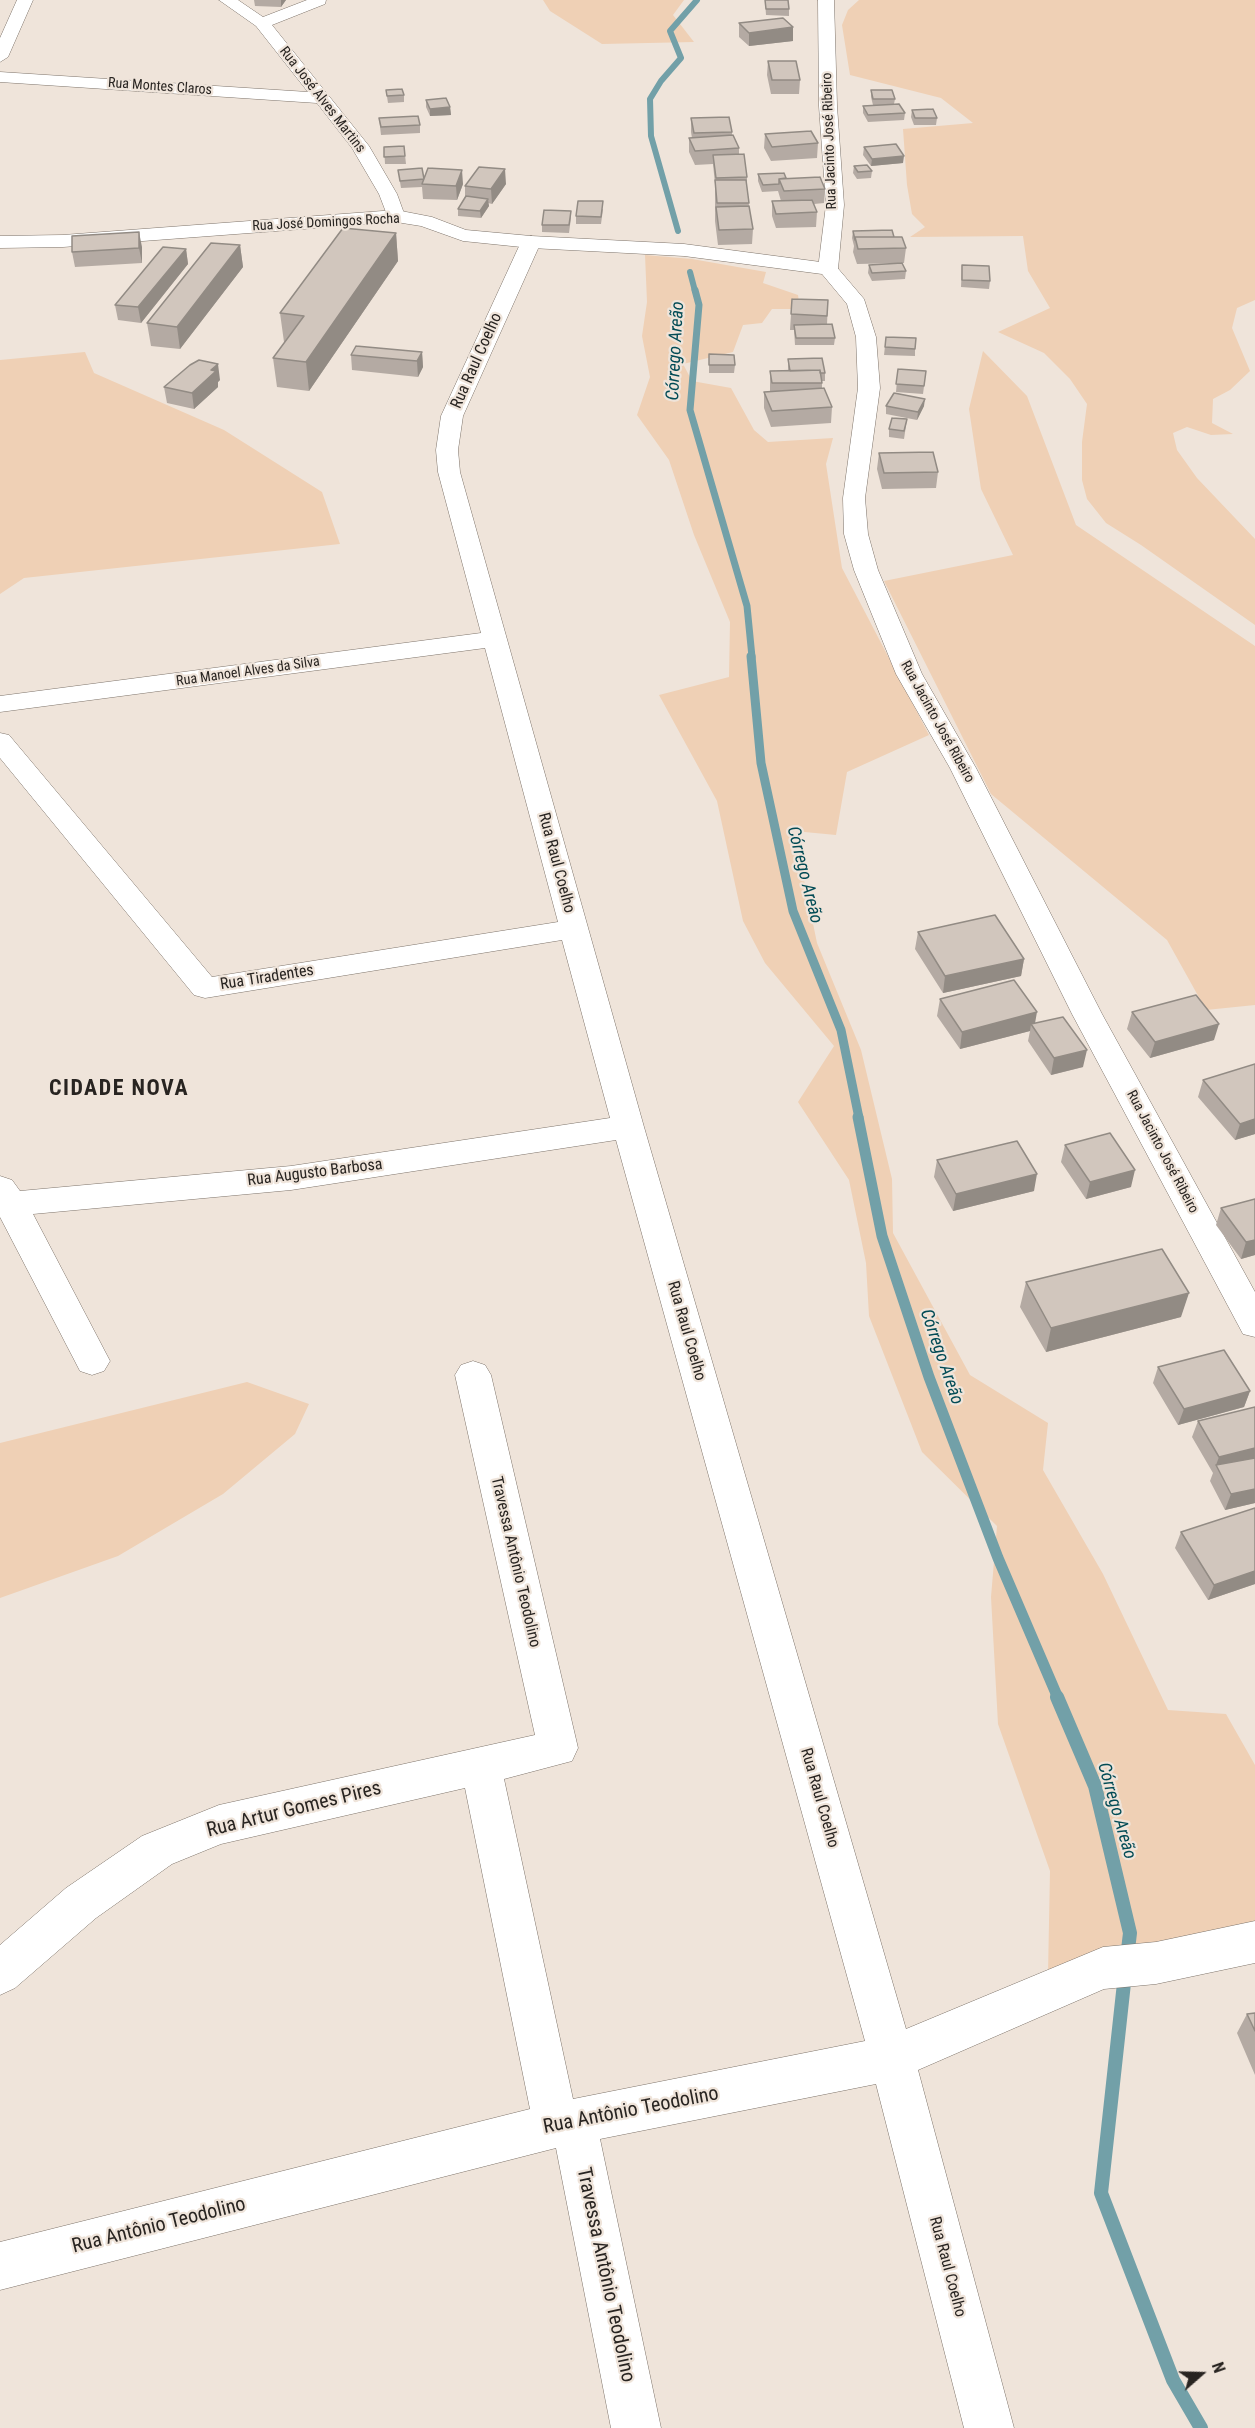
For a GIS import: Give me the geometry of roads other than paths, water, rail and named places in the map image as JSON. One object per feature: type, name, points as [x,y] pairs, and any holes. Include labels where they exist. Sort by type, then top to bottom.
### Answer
[{"type":"street","points":[[0,57],[25,0]]},
{"type":"street","name":"Rua José Alves Martins","points":[[228,0],[262,23],[360,146],[388,194],[396,216]]},
{"type":"street","name":"Rua Jacinto José Ribeiro","points":[[826,0],[828,105],[835,205],[828,269],[856,303],[863,319],[866,337],[869,388],[854,498],[856,534],[866,570],[909,674],[963,768],[1087,1014],[1255,1324]]},
{"type":"street","points":[[262,23],[319,1]]},
{"type":"street","name":"Rua Montes Claros","points":[[0,77],[321,98]]},
{"type":"street","name":"Rua José Domingos Rocha","points":[[0,242],[63,241],[396,216],[425,221],[463,235],[531,242],[684,250],[828,269]]},
{"type":"street","name":"Rua Raul Coelho","points":[[531,242],[452,416],[447,450],[449,472],[627,1127],[892,2058],[989,2428]]},
{"type":"street","name":"Rua Manoel Alves da Silva","points":[[0,705],[495,639]]},
{"type":"street","name":"Rua Tiradentes","points":[[0,741],[204,988],[574,929]]},
{"type":"street","name":"Rua Augusto Barbosa","points":[[4,1199],[291,1178],[627,1127]]},
{"type":"street","points":[[4,1199],[92,1361]]},
{"type":"street","name":"Travessa Antônio Teodolino","points":[[473,1375],[558,1748]]},
{"type":"street","name":"Rua Artur Gomes Pires","points":[[0,1973],[81,1903],[158,1850],[219,1825],[558,1748]]},
{"type":"street","name":"Travessa Antônio Teodolino","points":[[481,1767],[636,2428]]},
{"type":"street","name":"Rua Antônio Teodolino","points":[[0,2266],[565,2124],[892,2058],[1103,1968],[1156,1963],[1255,1942]]},
{"type":"waterway","name":"Córrego Areão","points":[[678,231],[651,136],[650,99],[661,81],[681,58],[670,31],[697,0]]},
{"type":"waterway","name":"Córrego Areão","points":[[690,272],[695,291]]},
{"type":"waterway","name":"Córrego Areão","points":[[695,290],[699,305],[690,410],[747,606],[752,657]]},
{"type":"waterway","name":"Córrego Areão","points":[[751,656],[761,763],[793,911],[841,1030],[859,1118]]},
{"type":"waterway","name":"Córrego Areão","points":[[858,1117],[882,1236],[929,1377],[998,1558],[1058,1698]]},
{"type":"waterway","name":"Córrego Areão","points":[[1057,1697],[1095,1786],[1130,1933],[1127,1958]]},
{"type":"waterway","name":"Córrego Areão","points":[[1125,1974],[1101,2193],[1173,2380],[1201,2428]]},
{"type":"district","name":"CIDADE NOVA","points":[[119,1089]]}]
